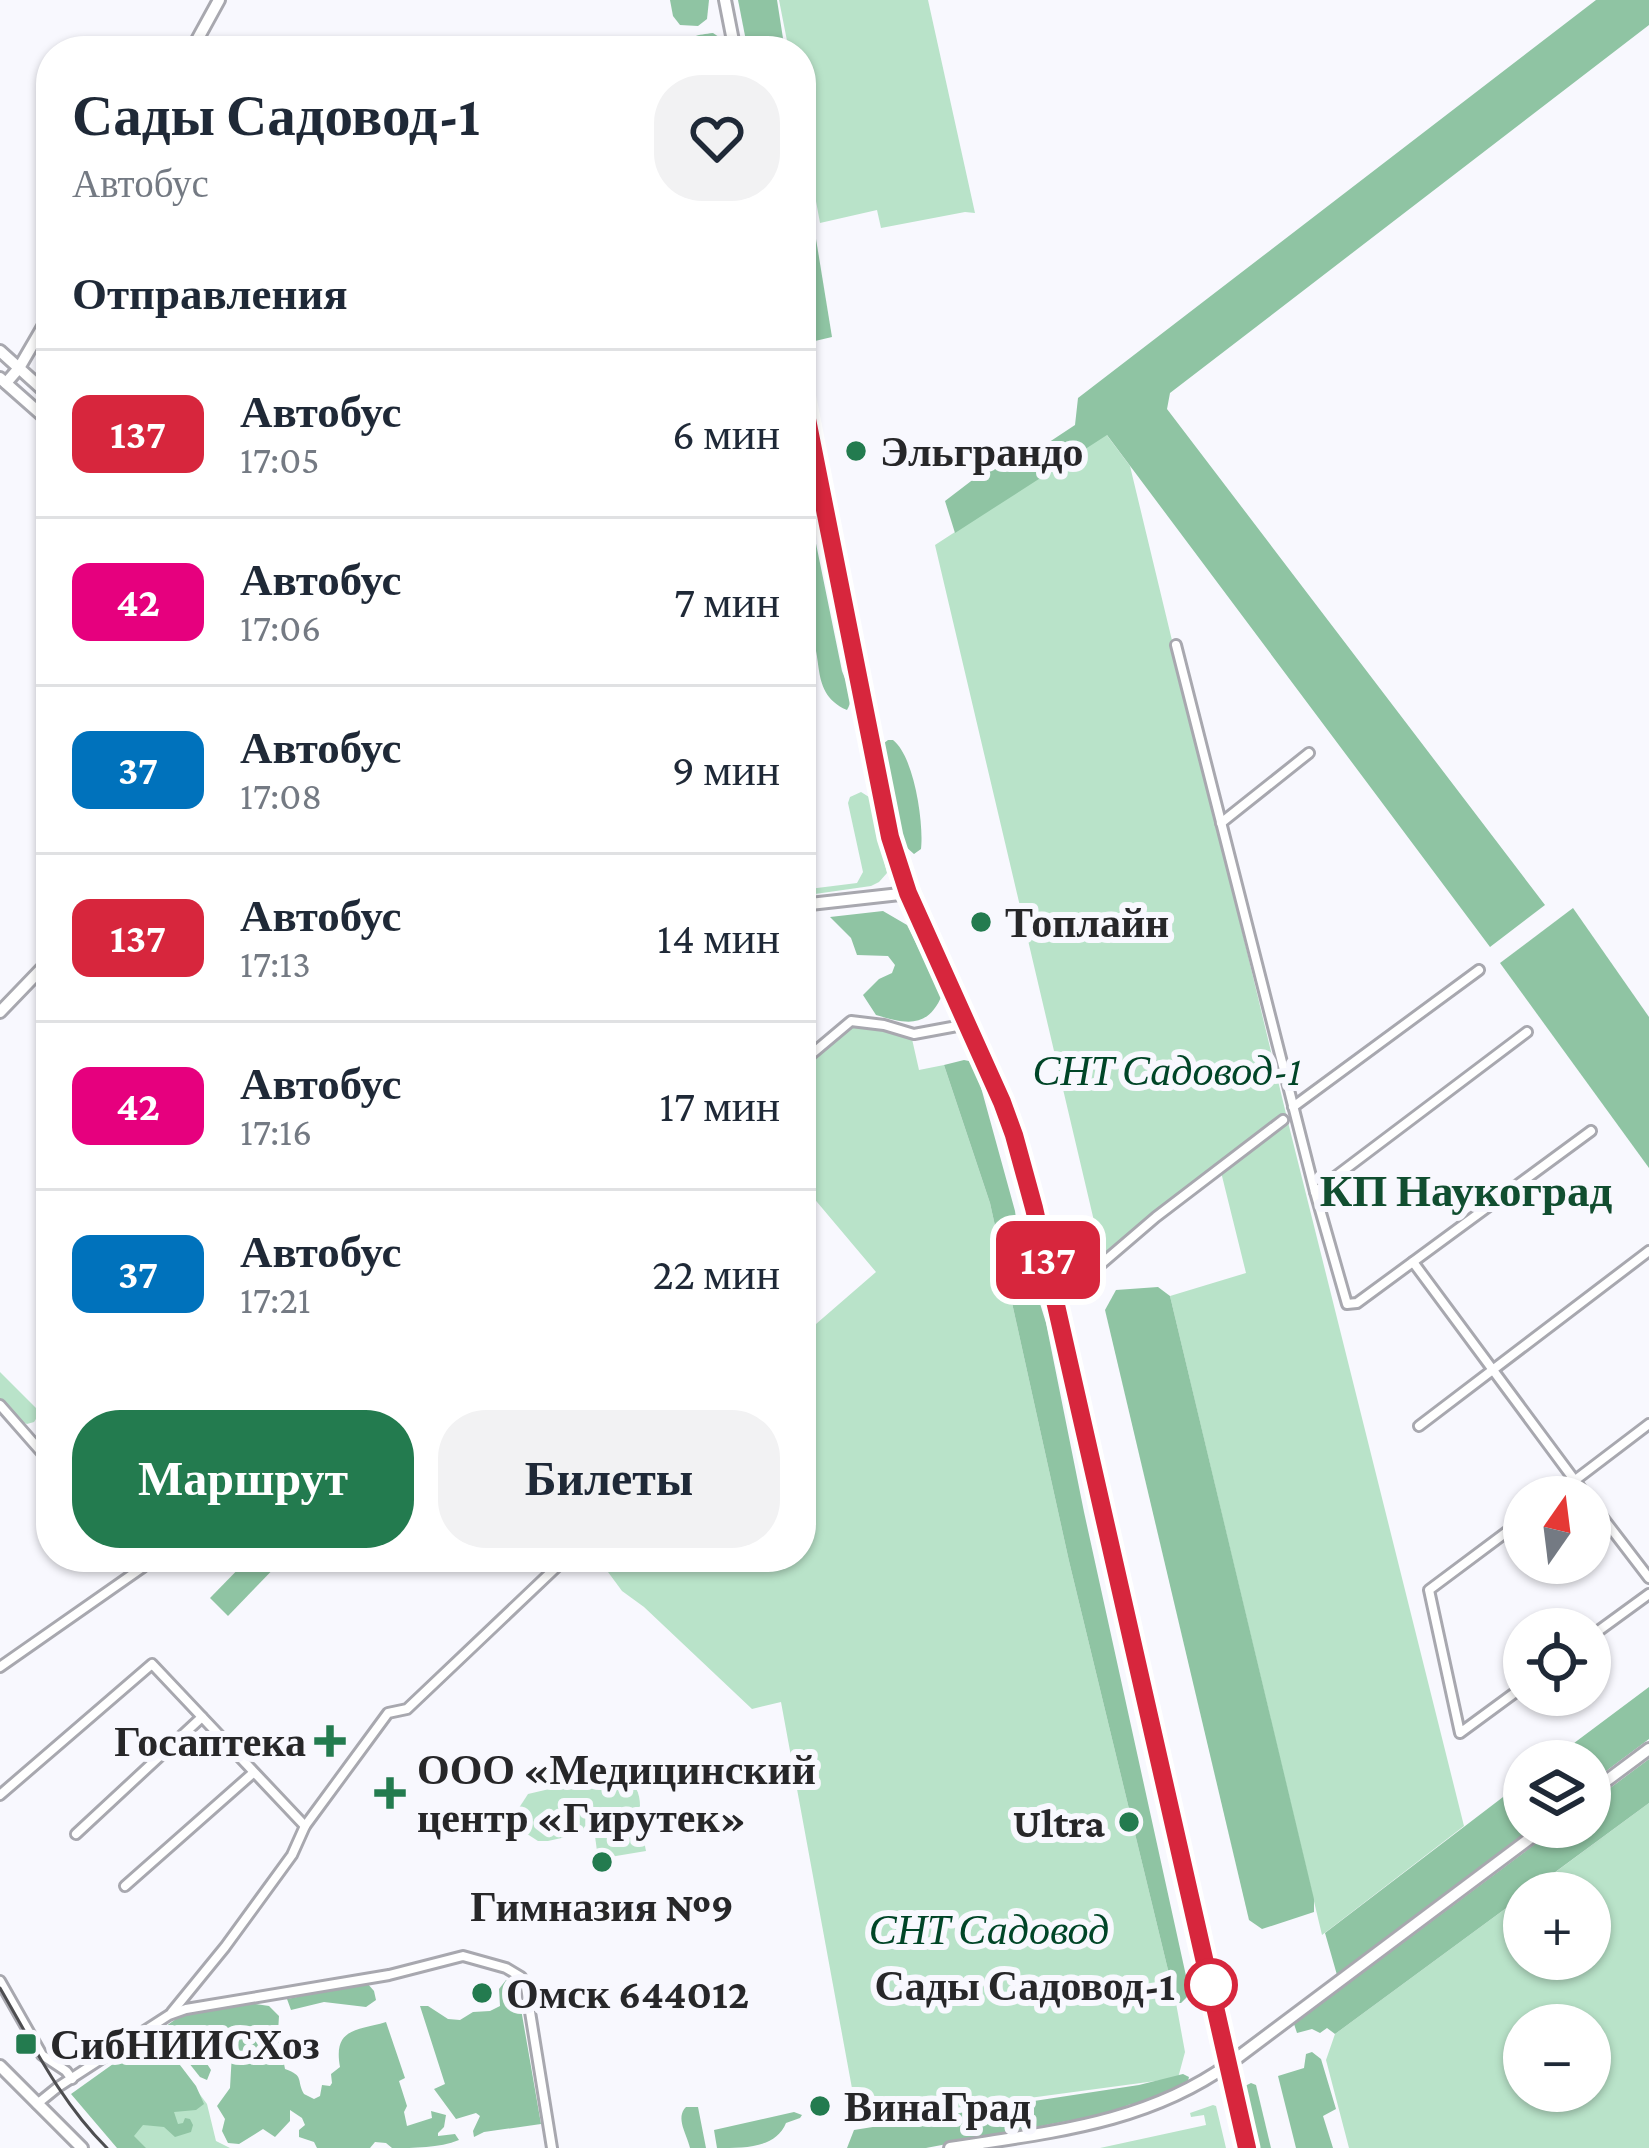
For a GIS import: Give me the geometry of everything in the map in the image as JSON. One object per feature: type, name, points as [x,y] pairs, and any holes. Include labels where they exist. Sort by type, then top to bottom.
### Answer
[{"type":"main road","points":[[199,36],[218,0]]},
{"type":"main road","points":[[724,0],[731,36]]},
{"type":"main road","points":[[36,339],[19,368],[3,381],[36,410]]},
{"type":"main road","points":[[0,351],[36,383]]},
{"type":"main road","points":[[816,465],[890,837],[908,893],[1014,1135],[1056,1292],[1247,2148]]},
{"type":"main road","points":[[816,903],[908,893]]},
{"type":"main road","points":[[0,1012],[36,975]]},
{"type":"main road","points":[[1611,1777],[1649,1749]]},
{"type":"main road","points":[[950,2148],[1111,2120],[1172,2099],[1229,2063],[1517,1848]]},
{"type":"main road","points":[[1,2068],[82,2148]]},
{"type":"street","points":[[1176,645],[1347,1304],[1357,1303],[1591,1130]]},
{"type":"street","points":[[1221,823],[1309,753]]},
{"type":"street","points":[[1293,1107],[1479,970]]},
{"type":"street","points":[[816,1050],[851,1021],[914,1034],[968,1024]]},
{"type":"street","points":[[1315,1192],[1526,1032]]},
{"type":"street","points":[[1056,1292],[1087,1277],[1156,1216],[1283,1120]]},
{"type":"street","points":[[1419,1426],[1649,1251]]},
{"type":"street","points":[[1412,1262],[1571,1476]]},
{"type":"street","points":[[0,1405],[36,1445]]},
{"type":"street","points":[[1581,1476],[1649,1424]]},
{"type":"street","points":[[1611,1529],[1649,1578]]},
{"type":"street","points":[[1503,1535],[1429,1590],[1460,1733],[1503,1701]]},
{"type":"street","points":[[0,1667],[137,1572]]},
{"type":"street","points":[[37,2104],[169,2015],[292,1855],[305,1826],[388,1713],[407,1709],[551,1572]]},
{"type":"street","points":[[1611,1622],[1649,1594]]},
{"type":"street","points":[[0,1796],[152,1664],[305,1826]]},
{"type":"street","points":[[76,1834],[202,1717]]},
{"type":"street","points":[[125,1886],[254,1773]]},
{"type":"street","points":[[169,2015],[231,2000],[389,1975],[463,1956],[506,1968],[521,1977],[526,1987],[552,2148]]},
{"type":"street","points":[[0,1982],[42,2055],[72,2079]]},
{"type":"green space","points":[[670,0],[709,0],[707,19],[698,26],[680,25]]},
{"type":"green space","points":[[738,0],[777,0],[783,36],[745,36]]},
{"type":"green space","points":[[779,0],[928,0],[975,213],[881,228],[877,210],[820,223],[816,36],[786,36]]},
{"type":"green space","points":[[1596,0],[1649,0],[1649,25],[1170,393],[1167,409],[1545,905],[1490,947],[1107,435],[955,533],[945,501],[996,462],[1010,468],[1075,425],[1078,398]]},
{"type":"green space","points":[[816,239],[832,337],[816,341]]},
{"type":"green space","name":"СНТ Садовод-1","points":[[1106,434],[1130,466],[1464,1826],[1322,1935],[1170,1296],[1246,1273],[1220,1168],[1102,1255],[935,545]]},
{"type":"green space","points":[[816,544],[849,690],[847,710],[834,702],[821,680],[816,654]]},
{"type":"green space","points":[[893,740],[907,760],[916,791],[922,838],[921,849],[914,854],[895,831],[890,814],[879,747]]},
{"type":"green space","points":[[861,792],[869,797],[887,873],[871,886],[816,894],[816,888],[857,883],[863,872],[850,797]]},
{"type":"green space","points":[[1573,908],[1649,1017],[1649,1168],[1500,963]]},
{"type":"green space","points":[[883,911],[907,925],[942,995],[923,1019],[906,1022],[876,1015],[863,995],[892,973],[895,965],[888,956],[857,955],[851,938],[830,917]]},
{"type":"green space","name":"СНТ Садовод","points":[[849,1025],[874,1027],[912,1039],[919,1070],[944,1065],[990,1203],[1069,1561],[1176,2003],[1185,2052],[1178,2078],[858,2121],[781,1702],[752,1709],[622,1591],[608,1572],[816,1572],[816,1324],[876,1272],[816,1201],[816,1054]]},
{"type":"green space","points":[[974,1062],[1015,1211],[1021,1257],[1046,1323],[1190,1994],[1181,2003],[1176,2003],[1069,1561],[990,1203],[944,1065]]},
{"type":"green space","points":[[1158,1287],[1170,1296],[1314,1899],[1314,1912],[1262,1929],[1249,1920],[1105,1310],[1116,1290]]},
{"type":"green space","points":[[0,1372],[36,1408],[36,1419],[27,1424],[20,1421],[0,1398]]},
{"type":"green space","points":[[235,1572],[271,1572],[228,1616],[210,1598]]},
{"type":"green space","points":[[1649,1687],[1649,1739],[1611,1767],[1611,1740],[1578,1740]]},
{"type":"green space","points":[[1649,1759],[1649,1803],[1611,1831],[1611,1787]]},
{"type":"green space","points":[[609,1775],[628,1780],[638,1793],[640,1806],[629,1823],[548,1841],[538,1841],[521,1830],[517,1811],[528,1794]]},
{"type":"green space","points":[[1503,1797],[1505,1848],[1337,1975],[1325,1933]]},
{"type":"green space","points":[[1649,1803],[1649,2148],[1349,2148],[1326,2060],[1335,2034],[1503,1910],[1503,1980],[1611,1980],[1611,1872],[1555,1872],[1588,1848],[1611,1848],[1611,1831]]},
{"type":"green space","points":[[641,1827],[646,1851],[598,1859],[595,1836]]},
{"type":"green space","points":[[1530,1848],[1588,1848],[1555,1872],[1503,1872],[1503,1910],[1335,2034],[1327,2028],[1320,2033],[1312,2029],[1297,2033],[1294,2024]]},
{"type":"green space","points":[[506,1980],[517,1986],[541,2124],[474,2137],[480,2116],[456,2119],[434,2089],[445,2084],[420,2006],[460,2020],[473,2012],[490,2011],[500,2006],[499,1989]]},
{"type":"green space","points":[[367,1983],[376,2000],[366,2007],[324,2002],[291,2010],[287,1999]]},
{"type":"green space","points":[[243,2002],[269,2006],[279,2016],[285,2069],[298,2076],[304,2094],[314,2099],[320,2096],[322,2085],[330,2086],[331,2074],[340,2067],[344,2038],[386,2022],[405,2078],[399,2081],[407,2126],[432,2118],[431,2111],[446,2115],[438,2136],[455,2134],[459,2140],[418,2148],[375,2142],[370,2148],[317,2148],[299,2137],[305,2125],[290,2110],[290,2121],[275,2137],[263,2129],[239,2144],[228,2143],[222,2131],[225,2119],[217,2106],[230,2088],[232,2053],[210,2041],[194,2044],[211,2070],[207,2080],[173,2043],[167,2048],[204,2104],[196,2110],[174,2112],[178,2124],[190,2119],[191,2132],[175,2137],[164,2127],[143,2125],[134,2136],[146,2148],[117,2148],[71,2094],[183,2014]]},
{"type":"green space","points":[[1312,2052],[1321,2059],[1336,2109],[1323,2116],[1333,2148],[1296,2148],[1278,2076],[1304,2068],[1306,2054]]},
{"type":"green space","points":[[1183,2074],[1189,2077],[1187,2085],[1115,2112],[926,2148],[847,2148],[854,2130],[989,2112],[995,2107]]},
{"type":"green space","points":[[186,2076],[207,2104],[216,2141],[230,2148],[127,2148],[121,2115]]},
{"type":"green space","points":[[1256,2085],[1271,2148],[1257,2148],[1245,2086]]},
{"type":"green space","points":[[1213,2105],[1226,2148],[1100,2148],[1206,2125],[1204,2115],[1191,2117],[1190,2113]]},
{"type":"green space","points":[[686,2107],[698,2107],[706,2148],[690,2148],[682,2121]]},
{"type":"green space","points":[[794,2112],[802,2115],[767,2142],[717,2148],[714,2130]]},
{"type":"tram line","points":[[0,1988],[61,2092],[107,2148]]},
{"type":"bus line","name":"137","points":[[816,465],[890,837],[908,893],[1002,1102],[1056,1292],[1247,2148]]},
{"type":"place","name":"Эльграндо","points":[[856,451]]},
{"type":"place","name":"Топлайн","points":[[981,922]]},
{"type":"place","name":"Госаптека","points":[[330,1741]]},
{"type":"place","name":"ООО «Медицинский центр «Гирутек»","points":[[390,1793]]},
{"type":"place","name":"Ultra","points":[[1129,1822]]},
{"type":"place","name":"Гимназия №9","points":[[602,1862]]},
{"type":"place","name":"Сады Садовод-1","points":[[1211,1985]]},
{"type":"place","name":"Омск 644012","points":[[482,1993]]},
{"type":"place","name":"СибНИИСХоз","points":[[26,2044]]},
{"type":"place","name":"ВинаГрад","points":[[820,2106]]},
{"type":"district","name":"КП Наукоград","points":[[1466,1190]]}]
